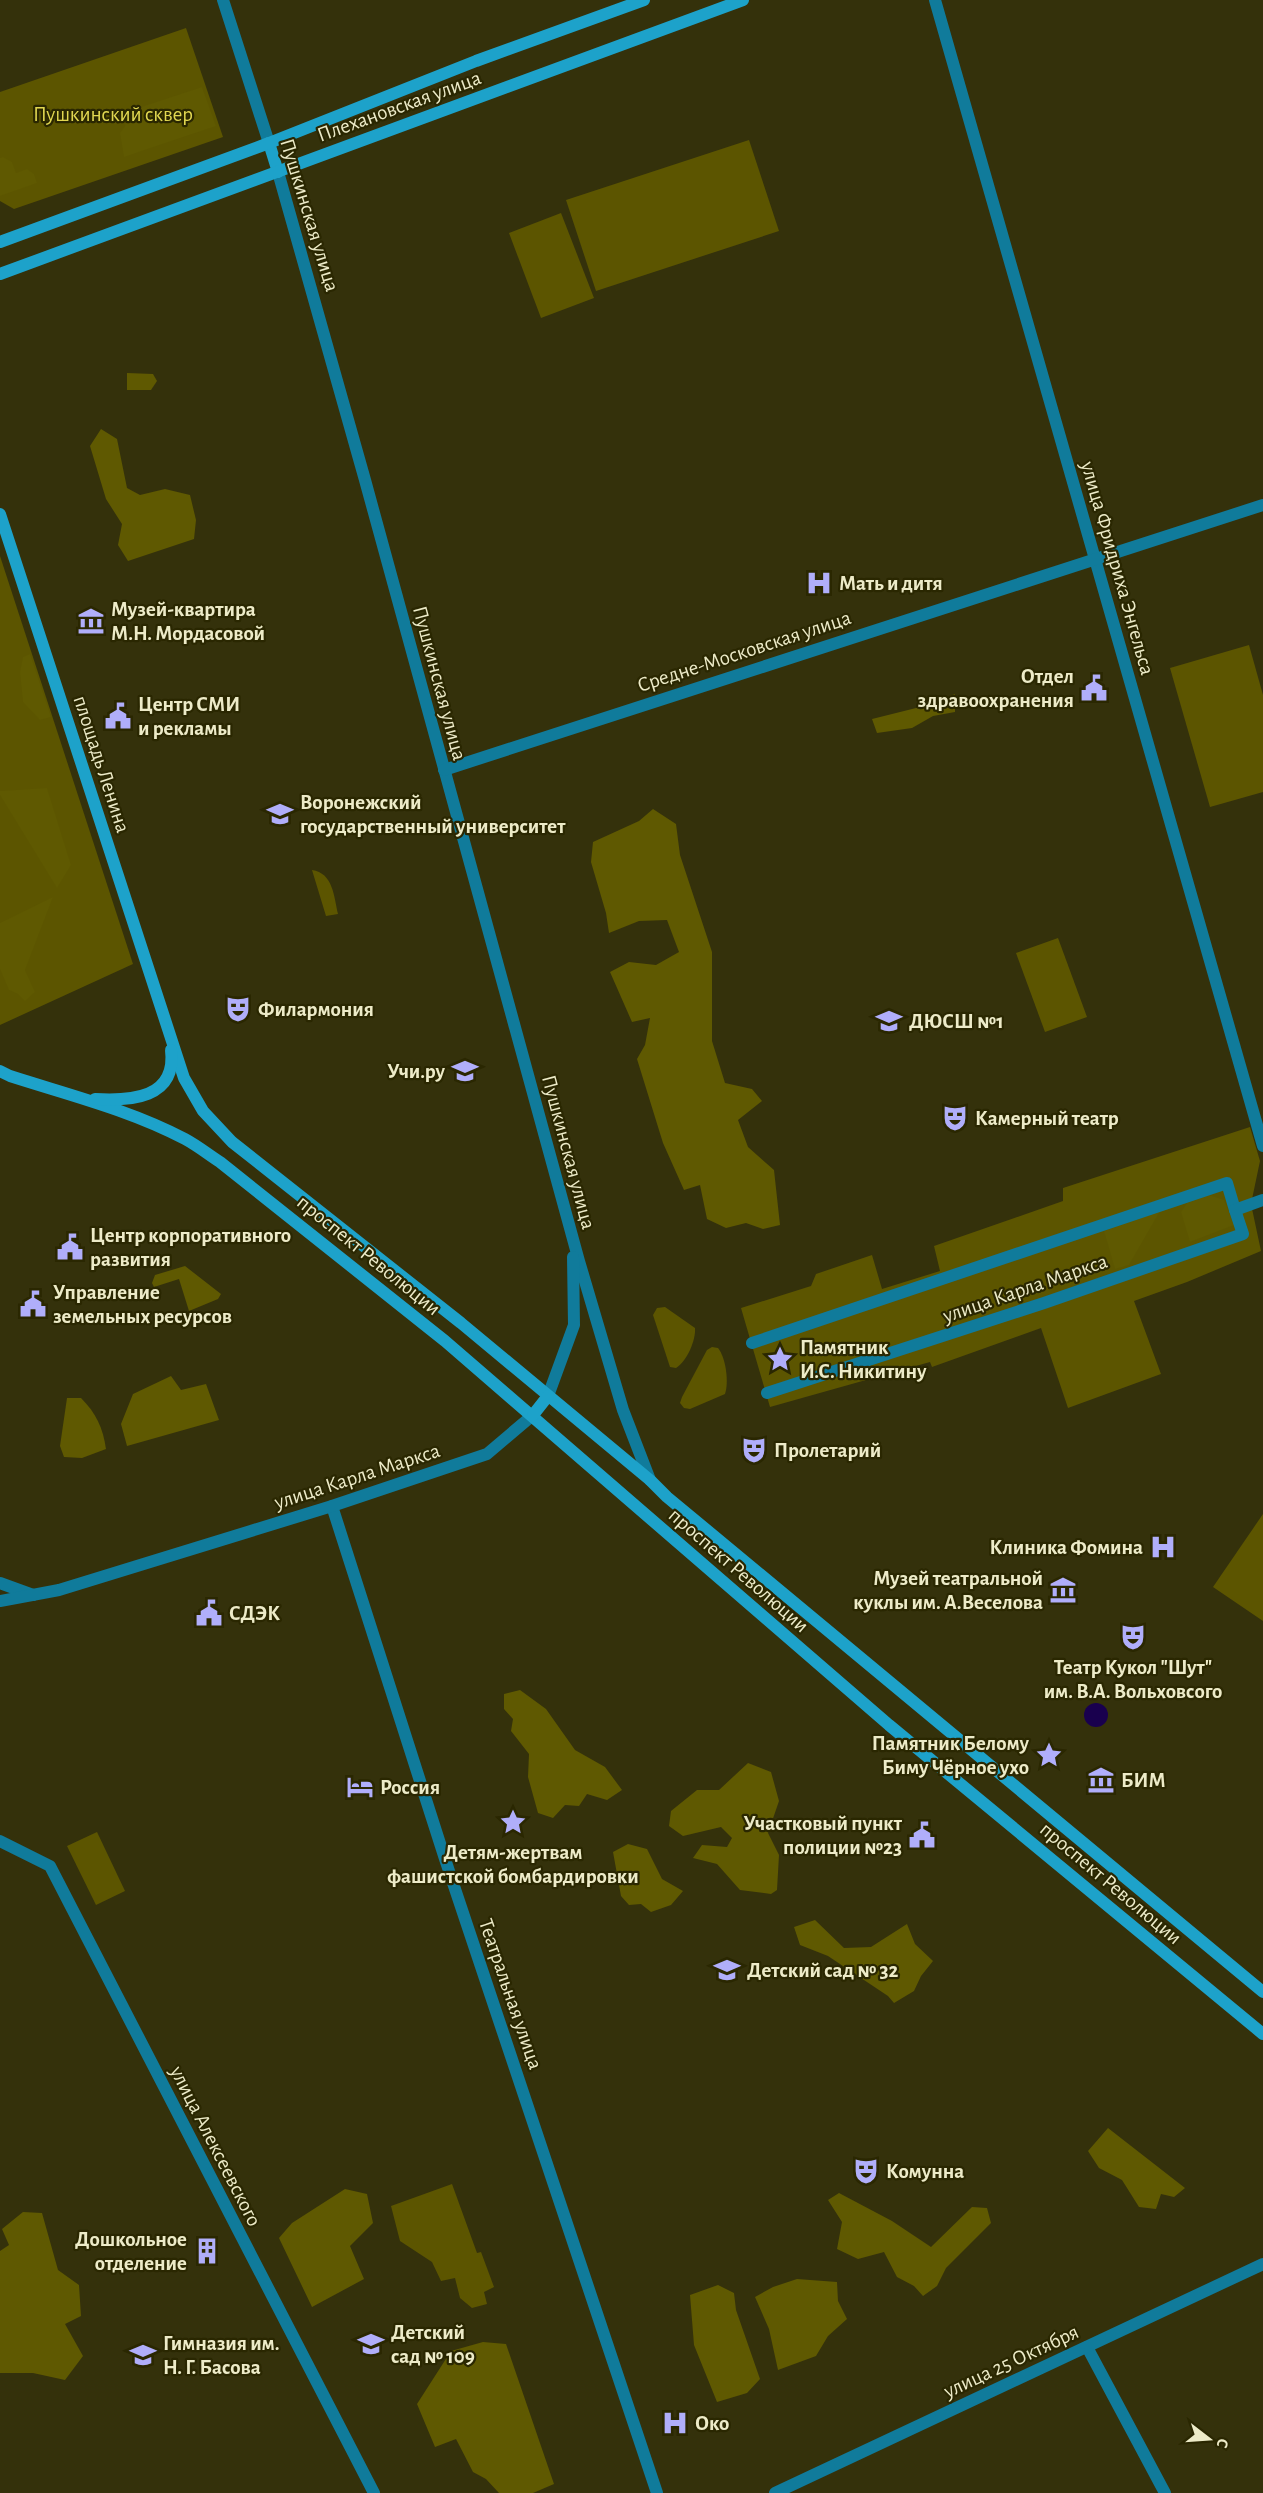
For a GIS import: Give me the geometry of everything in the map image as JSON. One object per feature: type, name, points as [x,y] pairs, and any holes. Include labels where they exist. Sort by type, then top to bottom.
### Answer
[{"type":"main road","name":"Плехановская улица","points":[[0,242],[269,144],[476,61],[644,0]]},
{"type":"main road","name":"Плехановская улица","points":[[0,274],[743,0]]},
{"type":"main road","name":"Пушкинская улица","points":[[269,144],[278,172]]},
{"type":"main road","name":"площадь Ленина","points":[[0,514],[184,1078],[203,1111]]},
{"type":"main road","name":"площадь Ленина","points":[[81,1098],[125,1100],[145,1096],[159,1086],[168,1075],[172,1059],[168,1026]]},
{"type":"main road","name":"площадь Ленина","points":[[0,1071],[142,1119],[187,1140]]},
{"type":"main road","name":"проспект Революции","points":[[203,1111],[232,1142],[461,1323],[1263,1992]]},
{"type":"main road","name":"проспект Революции","points":[[187,1140],[220,1162],[299,1223],[445,1341],[880,1717],[1263,2034]]},
{"type":"main road","name":"улица Карла Маркса","points":[[533,1415],[548,1396]]},
{"type":"street","name":"Пушкинская улица","points":[[223,0],[269,144]]},
{"type":"street","name":"улица Фридриха Энгельса","points":[[934,0],[1263,1146]]},
{"type":"street","name":"Пушкинская улица","points":[[278,172],[573,1238],[623,1410],[650,1480]]},
{"type":"street","name":"Средне-Московская улица","points":[[444,770],[1263,505]]},
{"type":"street","points":[[752,1343],[1227,1183],[1235,1210],[1263,1200]]},
{"type":"street","name":"улица Карла Маркса","points":[[767,1393],[1044,1303],[1242,1234],[1235,1210]]},
{"type":"street","name":"улица Карла Маркса","points":[[548,1396],[574,1325],[573,1238]]},
{"type":"street","name":"улица Карла Маркса","points":[[0,1601],[59,1590],[332,1506],[487,1454],[533,1415]]},
{"type":"street","name":"Театральная улица","points":[[332,1506],[445,1858],[657,2493]]},
{"type":"street","points":[[0,1583],[33,1595]]},
{"type":"street","name":"улица Алексеевского","points":[[0,1841],[50,1866],[374,2493]]},
{"type":"street","name":"улица 25 Октября","points":[[776,2493],[1263,2264]]},
{"type":"street","points":[[1087,2347],[1165,2493]]},
{"type":"green space","name":"Пушкинский сквер","points":[[186,28],[223,137],[14,209],[0,201],[0,92]]},
{"type":"green space","points":[[749,140],[779,231],[596,291],[566,200]]},
{"type":"green space","points":[[561,213],[594,298],[541,318],[509,233]]},
{"type":"green space","points":[[0,556],[133,964],[0,1025]]},
{"type":"green space","points":[[1249,645],[1263,695],[1263,792],[1210,807],[1170,668]]},
{"type":"green space","points":[[312,870],[319,872],[328,880],[334,893],[338,914],[326,916]]},
{"type":"green space","points":[[1058,938],[1087,1017],[1045,1032],[1016,953]]},
{"type":"green space","points":[[1250,1127],[1260,1161],[1251,1204],[1261,1251],[1134,1301],[1161,1374],[1068,1408],[1041,1328],[932,1367],[930,1362],[770,1407],[741,1308],[811,1286],[816,1274],[872,1255],[882,1289],[940,1271],[934,1246],[1063,1201],[1063,1188]]},
{"type":"green space","points":[[665,1307],[695,1328],[690,1350],[676,1368],[670,1367],[653,1315],[657,1308]]},
{"type":"green space","points":[[712,1347],[718,1348],[725,1364],[727,1383],[725,1394],[690,1409],[684,1408],[680,1403],[682,1397],[707,1350]]},
{"type":"green space","points":[[1263,1514],[1263,1621],[1213,1587]]},
{"type":"green space","points":[[97,1832],[125,1891],[96,1905],[67,1846]]},
{"type":"green space","points":[[452,2184],[477,2253],[481,2252],[494,2287],[484,2292],[487,2304],[472,2308],[460,2298],[455,2278],[441,2281],[432,2262],[400,2241],[391,2206]]},
{"type":"shaded area","points":[[202,87],[216,126],[124,157],[120,133],[125,126],[129,111]]},
{"type":"shaded area","points":[[3,157],[12,162],[16,173],[27,169],[34,174],[37,183],[0,196],[0,158]]},
{"type":"shaded area","points":[[127,373],[153,374],[157,381],[151,390],[127,390]]},
{"type":"shaded area","points":[[101,429],[117,439],[127,488],[140,495],[165,489],[190,495],[196,520],[194,539],[128,561],[118,545],[122,524],[106,499],[90,446]]},
{"type":"shaded area","points":[[30,654],[51,717],[40,720],[23,702],[20,672],[23,657]]},
{"type":"shaded area","points":[[955,694],[955,712],[933,716],[912,728],[877,733],[872,719],[916,708]]},
{"type":"shaded area","points":[[47,788],[71,865],[57,888],[0,795],[0,791]]},
{"type":"shaded area","points":[[653,809],[676,824],[680,855],[712,952],[712,1041],[725,1083],[752,1089],[762,1101],[738,1120],[748,1147],[774,1170],[780,1225],[763,1229],[746,1223],[726,1228],[707,1219],[700,1185],[684,1190],[663,1143],[637,1059],[645,1045],[650,1018],[632,1022],[610,972],[629,962],[656,965],[679,952],[667,920],[639,921],[609,933],[606,913],[591,862],[593,842],[639,821]]},
{"type":"shaded area","points":[[53,897],[25,970],[35,992],[25,1001],[18,994],[9,990],[0,969],[0,923]]},
{"type":"shaded area","points":[[1209,1195],[1224,1200],[1234,1225],[1190,1242],[1181,1212],[1187,1203]]},
{"type":"shaded area","points":[[1160,1211],[1129,1265],[1115,1269],[1104,1231]]},
{"type":"shaded area","points":[[185,1266],[221,1294],[218,1299],[189,1311],[179,1279],[154,1287],[152,1283],[155,1275]]},
{"type":"shaded area","points":[[171,1376],[181,1390],[206,1384],[219,1420],[127,1446],[121,1424],[133,1394]]},
{"type":"shaded area","points":[[67,1398],[81,1398],[91,1409],[101,1428],[106,1449],[82,1458],[64,1457],[60,1446]]},
{"type":"shaded area","points":[[520,1690],[546,1709],[575,1750],[605,1767],[622,1790],[607,1800],[587,1794],[579,1806],[565,1805],[553,1818],[538,1813],[528,1777],[529,1754],[511,1731],[513,1719],[504,1709],[504,1694]]},
{"type":"shaded area","points":[[1096,1703],[1104,1707],[1108,1715],[1104,1723],[1096,1727],[1088,1723],[1084,1715],[1088,1707]]},
{"type":"shaded area","points":[[748,1763],[771,1772],[779,1801],[768,1833],[779,1855],[777,1890],[771,1894],[740,1890],[717,1864],[693,1858],[702,1845],[727,1847],[732,1838],[721,1827],[683,1836],[669,1826],[671,1811],[697,1790],[719,1790]]},
{"type":"shaded area","points":[[628,1844],[647,1849],[662,1879],[683,1891],[671,1905],[651,1912],[641,1904],[629,1905],[621,1896],[613,1852]]},
{"type":"shaded area","points":[[815,1920],[844,1948],[871,1947],[907,1924],[915,1944],[933,1961],[921,1976],[914,1991],[894,2003],[888,1996],[828,1956],[800,1945],[794,1927]]},
{"type":"shaded area","points":[[1108,2128],[1185,2188],[1174,2197],[1161,2194],[1156,2209],[1139,2207],[1122,2180],[1099,2168],[1088,2151]]},
{"type":"shaded area","points":[[345,2189],[367,2194],[373,2223],[350,2246],[364,2279],[312,2307],[279,2238],[292,2223]]},
{"type":"shaded area","points":[[839,2193],[892,2221],[931,2247],[972,2207],[987,2208],[991,2223],[946,2268],[937,2286],[923,2296],[914,2286],[897,2277],[884,2252],[858,2259],[837,2249],[842,2222],[828,2200]]},
{"type":"shaded area","points":[[23,2212],[42,2213],[58,2270],[79,2285],[81,2316],[65,2324],[83,2356],[65,2380],[33,2373],[0,2373],[0,2251],[9,2245],[2,2229]]},
{"type":"shaded area","points":[[797,2279],[837,2282],[838,2301],[847,2319],[828,2336],[816,2356],[778,2370],[769,2329],[755,2297],[773,2287]]},
{"type":"shaded area","points":[[718,2285],[734,2293],[736,2310],[760,2379],[747,2393],[717,2402],[694,2345],[690,2295]]},
{"type":"shaded area","points":[[483,2342],[506,2344],[554,2484],[533,2493],[499,2493],[486,2479],[473,2472],[456,2439],[435,2447],[417,2404],[451,2351]]},
{"type":"place","name":"Мать и дитя","points":[[819,583]]},
{"type":"place","name":"Музей-квартира М.Н. Мордасовой","points":[[91,621]]},
{"type":"place","name":"Отдел здравоохранения","points":[[1094,688]]},
{"type":"place","name":"Центр СМИ и рекламы","points":[[118,716]]},
{"type":"place","name":"Воронежский государственный университет","points":[[280,814]]},
{"type":"place","name":"Филармония","points":[[238,1009]]},
{"type":"place","name":"ДЮСШ №1","points":[[889,1021]]},
{"type":"place","name":"Учи.ру","points":[[465,1071]]},
{"type":"place","name":"Камерный театр","points":[[955,1118]]},
{"type":"place","name":"Центр корпоративного развития","points":[[70,1247]]},
{"type":"place","name":"Управление земельных ресурсов","points":[[33,1304]]},
{"type":"place","name":"Памятник И.С. Никитину","points":[[780,1359]]},
{"type":"place","name":"Пролетарий","points":[[754,1450]]},
{"type":"place","name":"Клиника Фомина","points":[[1163,1547]]},
{"type":"place","name":"Музей театральной куклы им. А.Веселова","points":[[1063,1590]]},
{"type":"place","name":"СДЭК","points":[[209,1613]]},
{"type":"place","name":"Театр Кукол \"Шут\" им. В.А. Вольховсого","points":[[1133,1637]]},
{"type":"place","name":"Памятник Белому Биму Чёрное ухо","points":[[1049,1755]]},
{"type":"place","name":"БИМ","points":[[1101,1780]]},
{"type":"place","name":"Россия","points":[[360,1787]]},
{"type":"place","name":"Детям-жертвам фашистской бомбардировки","points":[[513,1822]]},
{"type":"place","name":"Участковый пункт полиции №23","points":[[922,1835]]},
{"type":"place","name":"Детский сад № 32","points":[[727,1970]]},
{"type":"place","name":"Комунна","points":[[866,2171]]},
{"type":"place","name":"Дошкольное отделение","points":[[207,2251]]},
{"type":"place","name":"Детский сад № 109","points":[[371,2344]]},
{"type":"place","name":"Гимназия им. Н. Г. Басова","points":[[143,2355]]},
{"type":"place","name":"Око","points":[[675,2423]]}]
